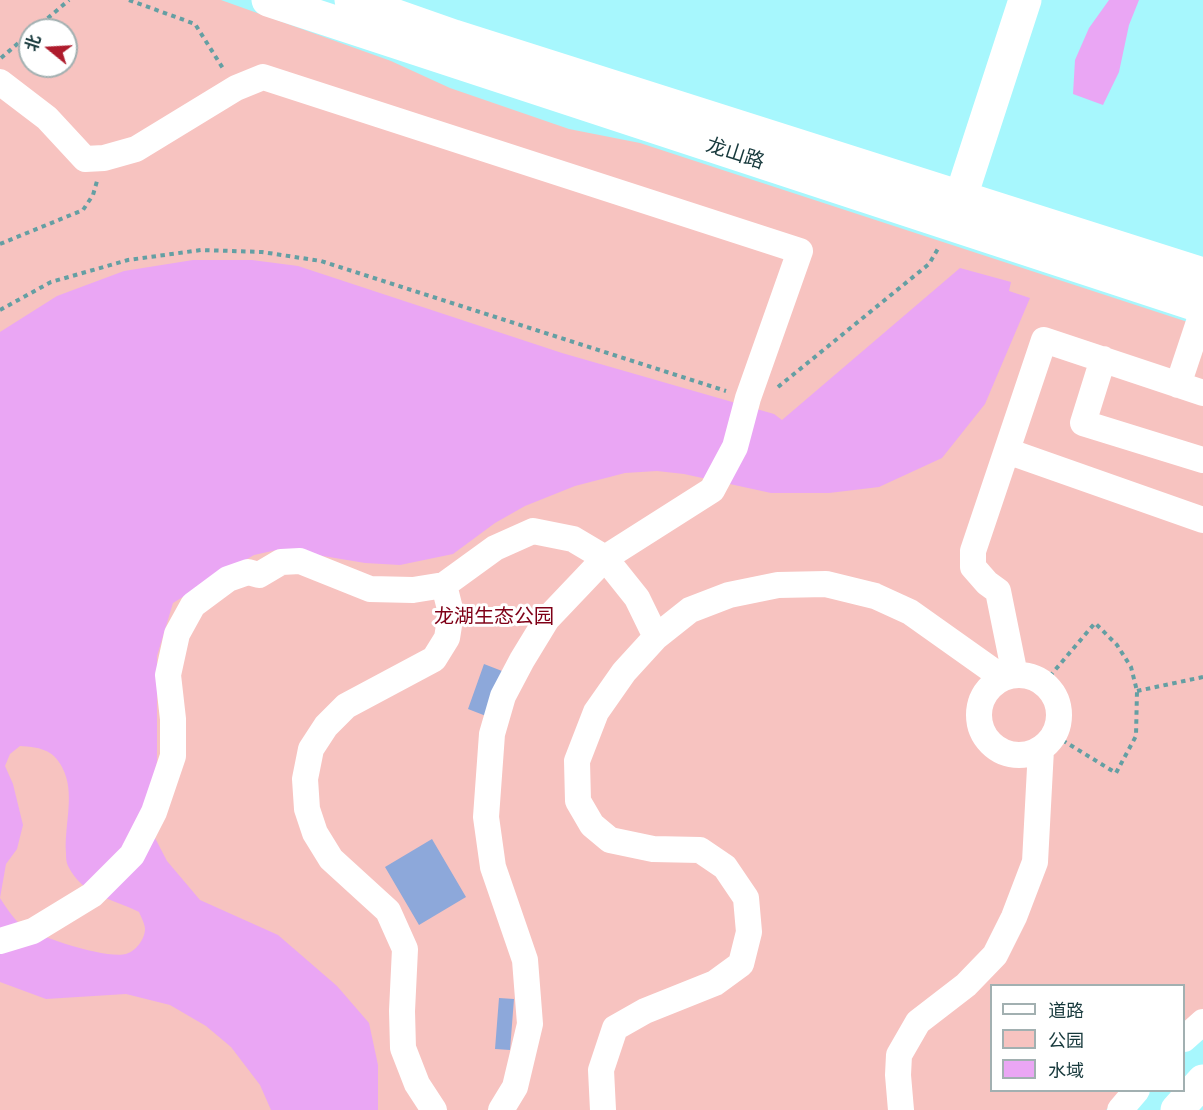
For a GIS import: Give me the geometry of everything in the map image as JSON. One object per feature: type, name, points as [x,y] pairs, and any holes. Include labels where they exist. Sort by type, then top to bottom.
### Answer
[{"type":"street","name":"龙山路","points":[[268,0],[956,211],[1203,274]]},
{"type":"street","name":"龙山路","points":[[351,0],[956,211],[1203,308]]},
{"type":"street","points":[[956,211],[1025,0]]},
{"type":"street","points":[[0,82],[47,118],[85,159],[104,158],[136,149],[236,88],[263,77],[800,250],[748,398],[735,447],[712,490],[605,558],[547,619],[503,696],[492,734],[486,817],[493,867],[525,960],[530,1024],[515,1087],[501,1110]]},
{"type":"street","points":[[1178,385],[1203,308]]},
{"type":"street","points":[[1009,677],[998,591],[987,583],[973,567],[973,551],[1044,340],[1203,393]]},
{"type":"street","points":[[1103,359],[1083,423],[1203,460]]},
{"type":"street","points":[[1007,452],[1203,520]]},
{"type":"street","points":[[0,941],[33,931],[92,895],[132,855],[154,812],[173,756],[173,719],[168,675],[177,634],[193,605],[228,579],[248,572],[259,575],[281,562],[300,561],[370,589],[413,590],[444,585],[495,548],[533,531],[573,539],[605,558],[636,598],[656,637]]},
{"type":"street","points":[[603,1110],[601,1070],[615,1028],[645,1011],[715,983],[741,964],[749,932],[746,898],[725,867],[700,850],[653,849],[610,840],[591,825],[578,801],[577,761],[596,712],[624,672],[656,637],[690,610],[729,595],[778,585],[826,584],[875,596],[910,612],[1009,677]]},
{"type":"street","points":[[434,1110],[417,1084],[403,1048],[405,949],[388,911],[331,859],[315,833],[307,809],[305,779],[311,749],[326,726],[346,706],[434,659],[447,638],[451,613],[444,585]]},
{"type":"street","points":[[1025,675],[1044,683],[1057,702],[1059,713],[1058,725],[1047,742],[1028,754],[1015,755],[1003,752],[992,745],[983,734],[979,722],[979,708],[984,696],[992,686],[1009,677],[1025,675]]},
{"type":"street","points":[[901,1110],[899,1055],[918,1022],[966,985],[995,955],[1014,917],[1035,862],[1047,742]]},
{"type":"street","points":[[1185,1038],[1203,1022]]},
{"type":"street","points":[[1177,1110],[1203,1080]]},
{"type":"street","points":[[1120,1110],[1135,1092]]},
{"type":"path","points":[[48,18],[69,0]]},
{"type":"path","points":[[129,0],[195,24],[236,88]]},
{"type":"path","points":[[0,59],[18,43]]},
{"type":"path","points":[[0,244],[83,210],[93,195],[104,158]]},
{"type":"path","points":[[0,310],[51,282],[128,260],[201,250],[262,252],[321,261],[760,401],[929,264],[956,211]]},
{"type":"path","points":[[1044,683],[1095,622],[1117,645],[1131,667],[1137,691],[1136,736],[1116,773],[1047,742]]},
{"type":"path","points":[[1137,691],[1203,676]]},
{"type":"green space","name":"龙湖生态公园","points":[[0,0],[221,0],[391,61],[450,88],[569,129],[640,143],[1203,327],[1203,1012],[1185,1031],[1185,984],[990,984],[990,1092],[1124,1092],[1106,1110],[0,1110]]},
{"type":"water","points":[[1109,0],[1139,0],[1129,25],[1119,72],[1103,105],[1073,94],[1075,60],[1089,28]]},
{"type":"water","points":[[193,260],[252,260],[298,266],[562,353],[774,414],[782,420],[960,268],[1011,282],[1009,291],[1030,298],[985,404],[942,458],[879,487],[829,493],[771,493],[684,474],[657,471],[625,473],[575,486],[525,506],[495,523],[453,554],[400,565],[365,563],[281,549],[254,555],[173,603],[157,656],[157,762],[148,797],[154,836],[167,861],[200,900],[278,935],[337,986],[369,1023],[378,1065],[378,1110],[271,1110],[260,1085],[231,1047],[206,1026],[170,1005],[126,994],[46,999],[0,982],[0,898],[0,332],[57,296],[124,271]],"holes":[[[20,746],[39,748],[54,756],[66,777],[69,798],[66,842],[68,866],[74,876],[90,890],[139,912],[145,927],[142,941],[130,952],[116,955],[72,946],[28,929],[14,918],[0,898],[6,864],[17,849],[23,825],[13,784],[5,766],[10,754]]]},
{"type":"building","points":[[484,664],[502,671],[486,716],[468,709]]},
{"type":"building","points":[[432,839],[466,897],[419,925],[385,867]]},
{"type":"building","points":[[499,998],[514,999],[510,1050],[495,1049]]}]
